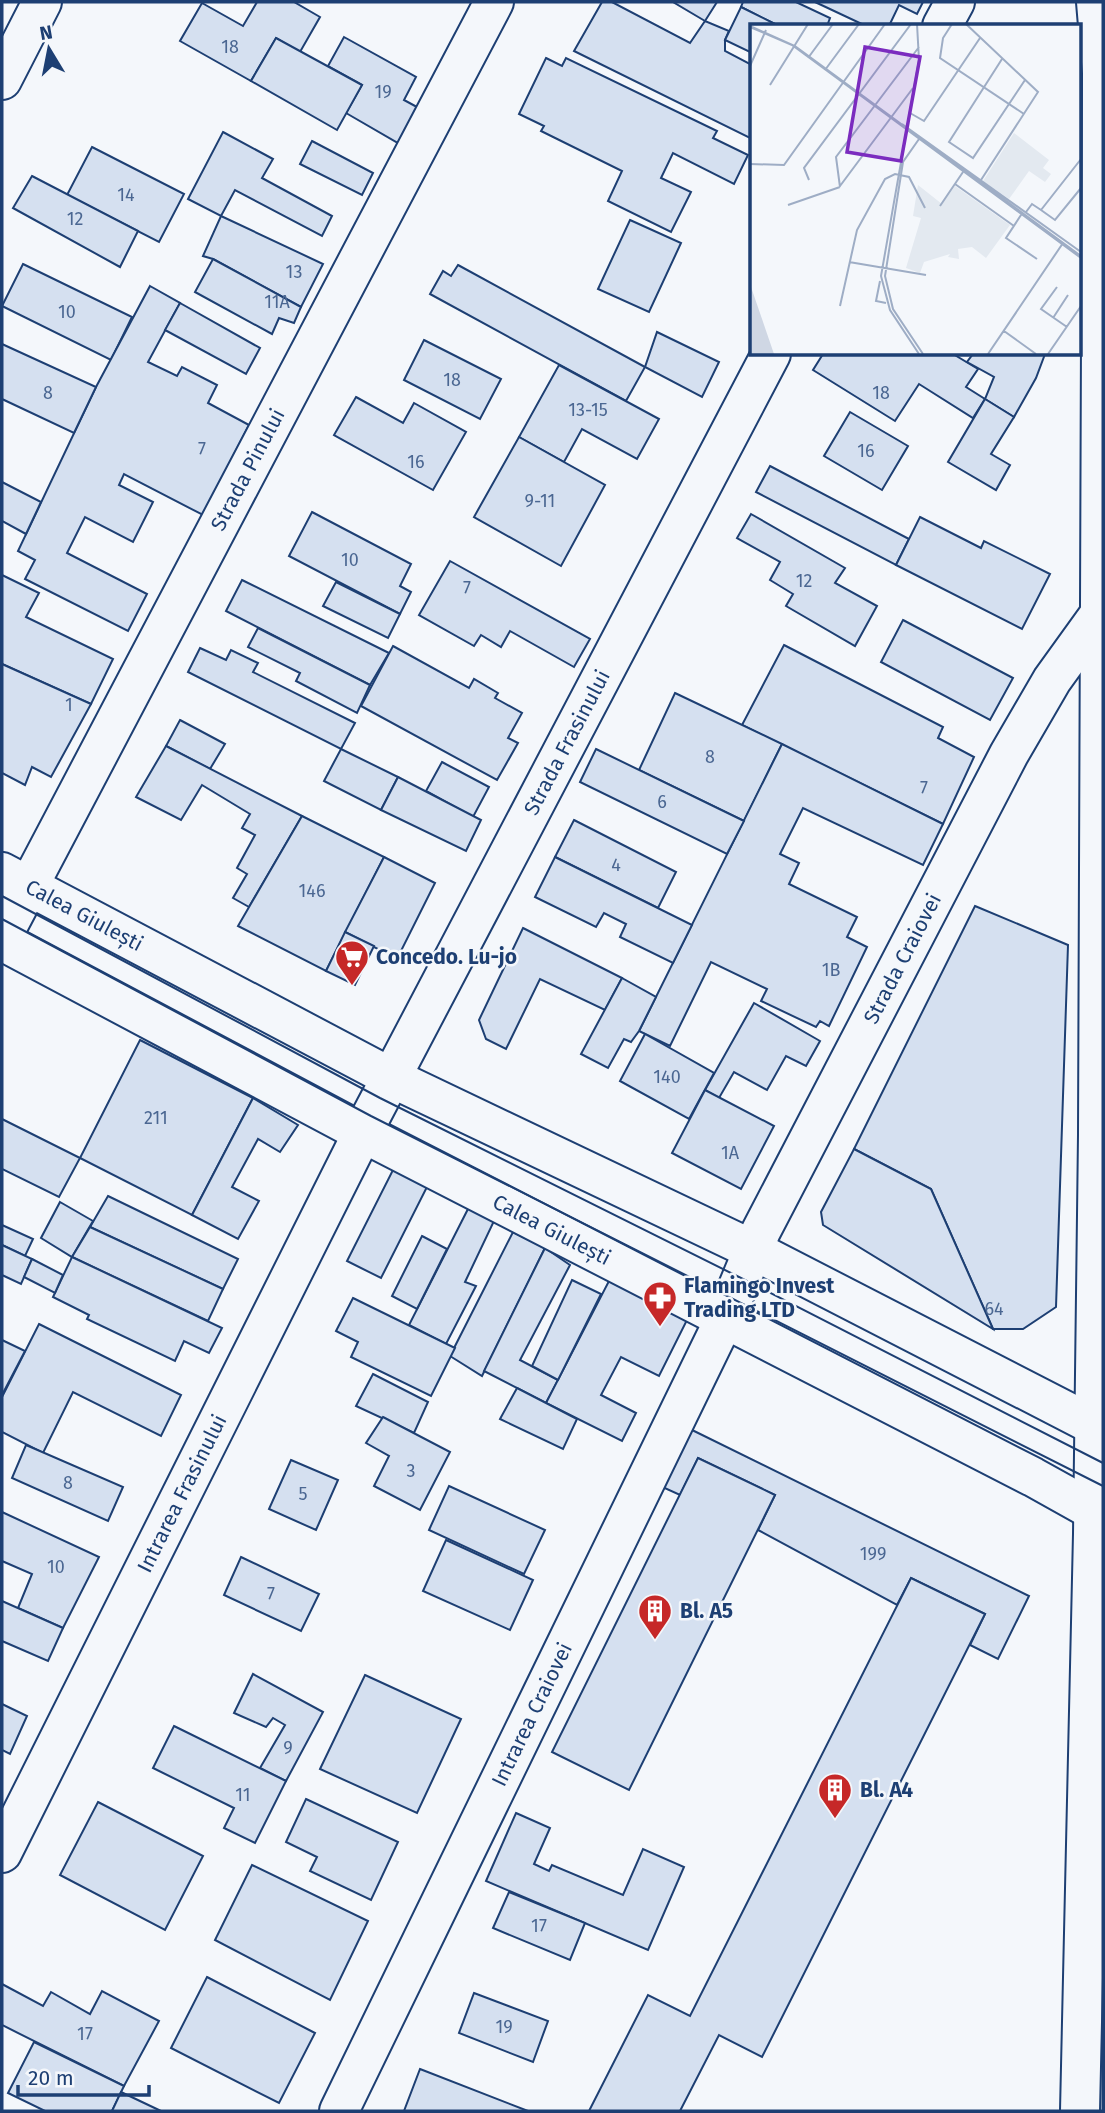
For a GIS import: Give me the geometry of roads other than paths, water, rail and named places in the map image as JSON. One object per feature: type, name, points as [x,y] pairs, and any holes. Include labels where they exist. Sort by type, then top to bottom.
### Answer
[{"type":"street","points":[[2,80],[42,2]]},
{"type":"street","name":"Strada Pinului","points":[[2,939],[15,879],[494,2]]},
{"type":"street","points":[[943,24],[955,2]]},
{"type":"street","points":[[1080,2111],[1093,2065],[1100,1418],[1102,73],[1096,2]]},
{"type":"street","name":"Strada Frasinului","points":[[363,1132],[770,355]]},
{"type":"street","name":"Strada Craiovei","points":[[724,1318],[753,1250],[1009,754],[1052,680],[1101,612]]},
{"type":"street","name":"Calea Giulești","points":[[15,879],[392,1078],[1100,1418]]},
{"type":"street","name":"Calea Giulești","points":[[2,939],[363,1132],[1033,1476],[1097,1513]]},
{"type":"street","name":"Intrarea Frasinului","points":[[2,1853],[363,1132]]},
{"type":"street","name":"Intrarea Craiovei","points":[[339,2111],[724,1318]]},
{"type":"tram line","points":[[2,896],[380,1098],[1103,1463]]},
{"type":"tram line","points":[[2,919],[371,1116],[1103,1486]]},
{"type":"place","name":"Concedo. Lu-jo","points":[[352,987]]},
{"type":"place","name":"Flamingo Invest Trading LTD","points":[[660,1328]]},
{"type":"place","name":"Bl. A5","points":[[655,1641]]},
{"type":"place","name":"Bl. A4","points":[[835,1820]]}]
